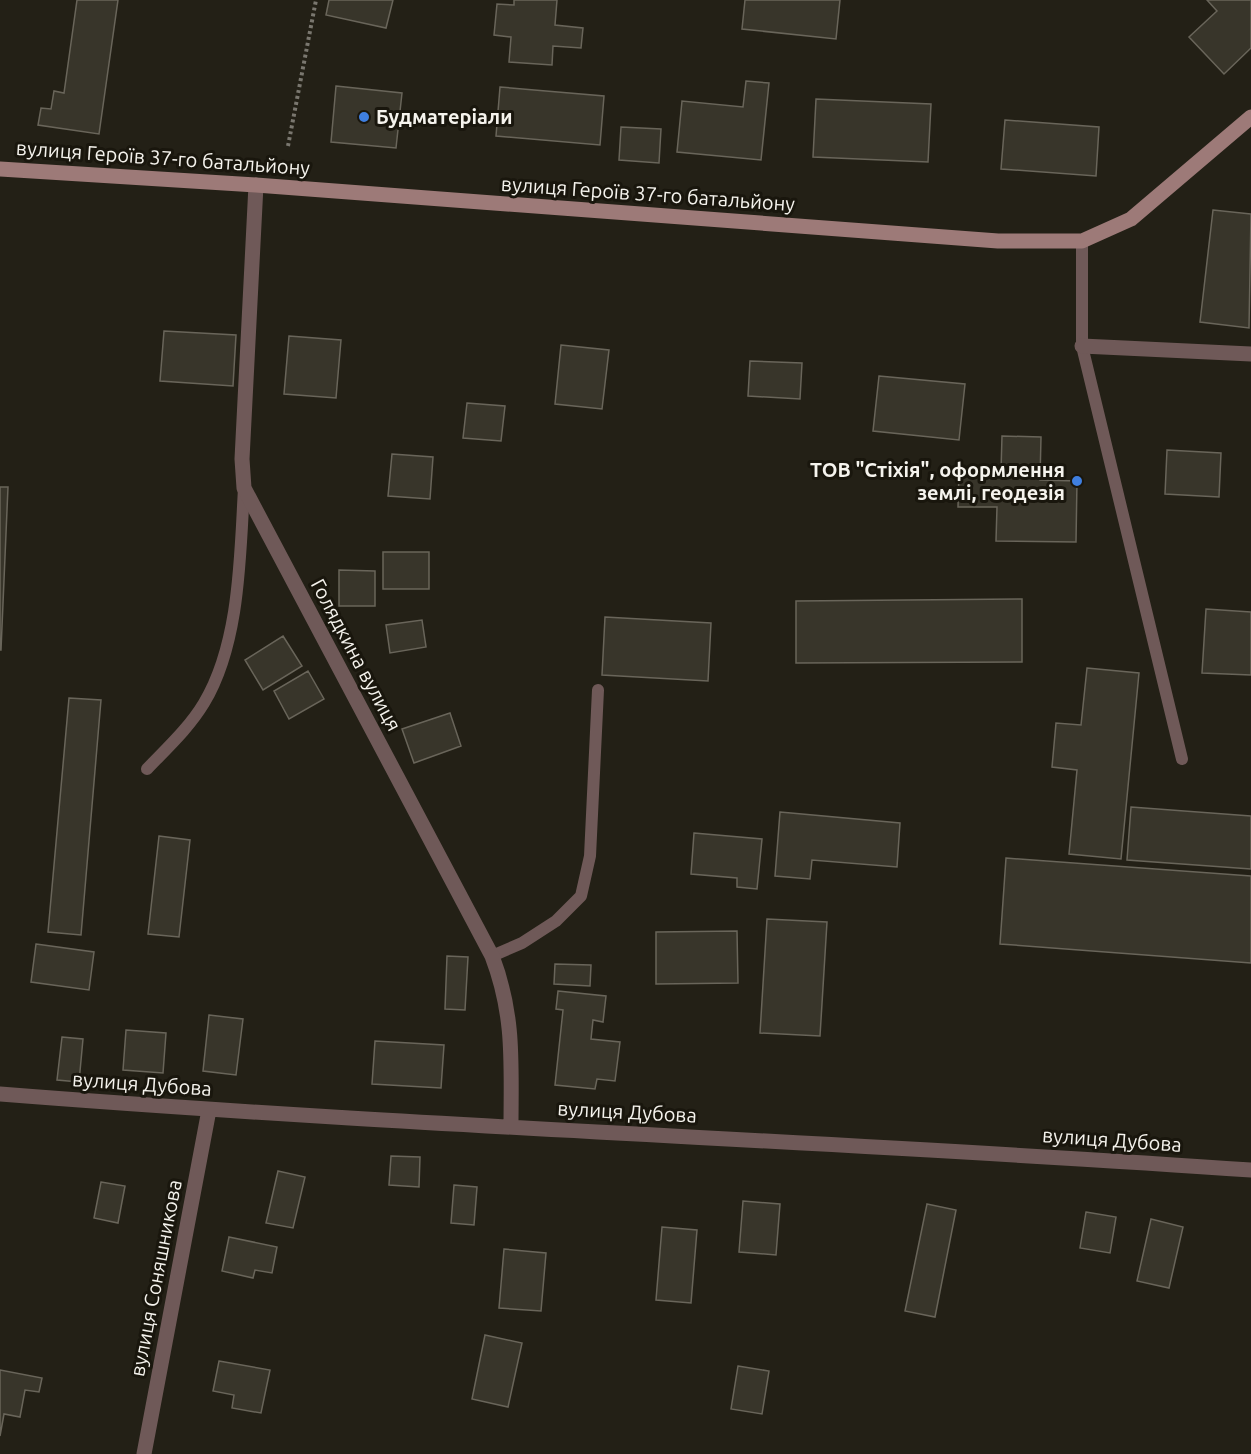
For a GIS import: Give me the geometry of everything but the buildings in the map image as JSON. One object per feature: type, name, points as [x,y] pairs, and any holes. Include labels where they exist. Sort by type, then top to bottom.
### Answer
[{"type":"street","name":"вулиця Героїв 37-го батальйону","points":[[0,169],[256,185],[998,241],[1082,241],[1131,219],[1251,117]]},
{"type":"street","name":"Голядкина вулиця","points":[[256,185],[242,459],[244,488],[492,956],[504,988],[510,1023],[511,1127]]},
{"type":"street","points":[[1082,346],[1251,354]]},
{"type":"street","name":"вулиця Дубова","points":[[0,1094],[209,1110],[1066,1157],[1251,1170]]},
{"type":"street","name":"вулиця Соняшникова","points":[[144,1454],[209,1110]]},
{"type":"lane","points":[[1082,241],[1082,346],[1182,759]]},
{"type":"lane","points":[[147,769],[182,734],[205,702],[230,636],[238,586],[244,488]]},
{"type":"lane","points":[[492,956],[522,943],[556,921],[581,896],[590,856],[598,690]]},
{"type":"path","points":[[288,146],[316,0]]},
{"type":"place","name":"Будматеріали","points":[[364,117]]},
{"type":"place","name":"ТОВ \"Стіхія\", оформлення землі, геодезія","points":[[1077,481]]}]
